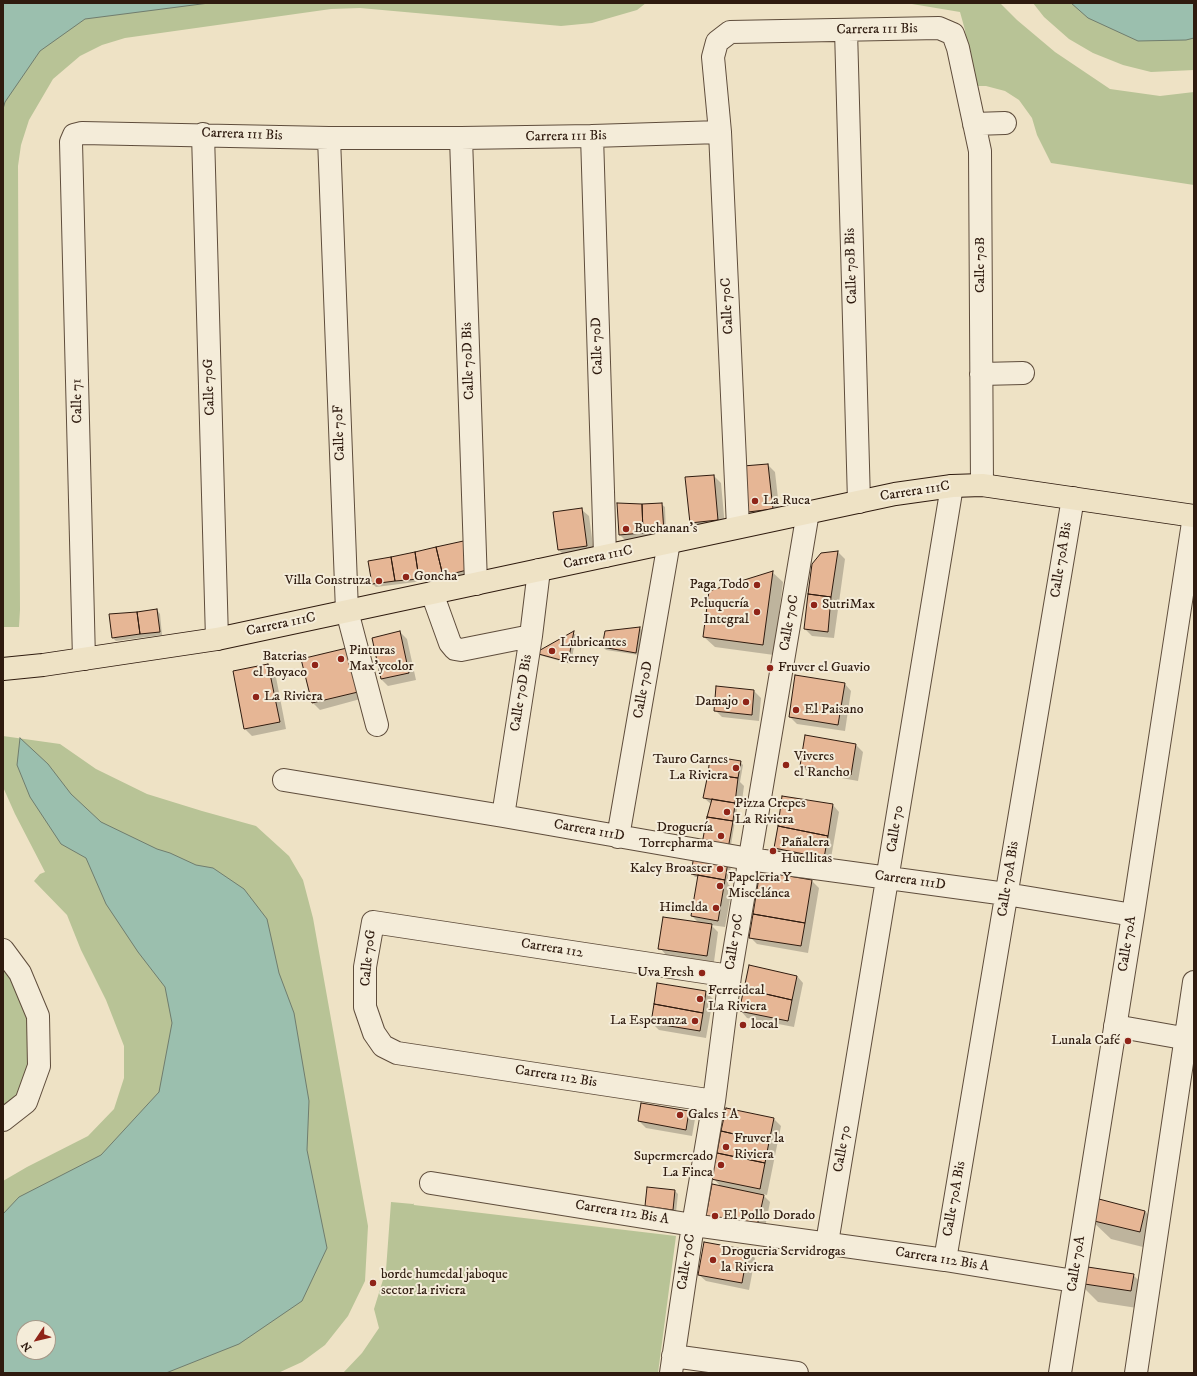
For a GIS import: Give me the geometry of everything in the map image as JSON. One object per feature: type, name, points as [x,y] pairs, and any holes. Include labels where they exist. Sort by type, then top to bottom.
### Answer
[{"type":"main road","name":"Carrera 111C","points":[[3,668],[43,665],[217,639],[894,494],[952,486],[982,485],[1194,516]]},
{"type":"street","name":"Carrera 111 Bis","points":[[71,142],[74,135],[82,132],[329,138],[461,138],[720,132],[713,58],[717,42],[730,32],[939,28],[953,34],[958,48]]},
{"type":"street","name":"Calle 70B Bis","points":[[846,30],[859,502]]},
{"type":"street","name":"Calle 70B","points":[[958,48],[980,151],[982,485]]},
{"type":"street","points":[[974,124],[1005,122]]},
{"type":"street","name":"Calle 70C","points":[[720,132],[738,527]]},
{"type":"street","name":"Calle 70G","points":[[203,134],[217,639]]},
{"type":"street","name":"Calle 70D","points":[[592,136],[605,556]]},
{"type":"street","name":"Calle 70F","points":[[329,138],[346,611],[377,725]]},
{"type":"street","name":"Calle 70D Bis","points":[[461,138],[476,584]]},
{"type":"street","name":"Calle 71","points":[[71,142],[84,659]]},
{"type":"street","points":[[981,374],[1023,373]]},
{"type":"street","name":"Calle 70","points":[[827,1243],[952,486]]},
{"type":"street","name":"Calle 70A Bis","points":[[945,1260],[1073,498]]},
{"type":"street","name":"Calle 70C","points":[[672,1364],[714,1101],[730,976],[808,512]]},
{"type":"street","name":"Calle 70A","points":[[1060,1373],[1194,516]]},
{"type":"street","name":"Calle 70D","points":[[618,837],[669,542]]},
{"type":"street","name":"Calle 70D Bis","points":[[503,816],[531,636],[539,570]]},
{"type":"street","points":[[432,593],[450,643],[455,649],[461,650],[531,636]]},
{"type":"street","name":"Carrera 111D","points":[[284,780],[749,859],[1006,894],[1132,916]]},
{"type":"street","name":"Calle 70G","points":[[373,922],[365,967],[366,1007],[374,1032],[383,1046],[397,1053]]},
{"type":"street","name":"Carrera 112","points":[[373,922],[730,976]]},
{"type":"street","points":[[3,950],[20,973],[38,1016],[39,1066],[26,1102],[3,1120]]},
{"type":"street","points":[[1136,1373],[1190,1039],[1194,982]]},
{"type":"street","points":[[1115,1026],[1190,1039]]},
{"type":"street","name":"Carrera 112 Bis","points":[[397,1053],[714,1101]]},
{"type":"street","name":"Carrera 112 Bis A","points":[[431,1183],[693,1225],[945,1260],[1074,1281]]},
{"type":"street","points":[[672,1364],[797,1373]]},
{"type":"shaded area","points":[[3,3],[646,3],[637,10],[592,23],[561,26],[360,8],[331,9],[125,38],[102,45],[80,56],[53,79],[29,120],[21,145],[18,166],[20,610],[19,627],[3,627]]},
{"type":"shaded area","points":[[3,3],[209,3],[85,19],[40,51],[5,102],[3,109]]},
{"type":"shaded area","points":[[906,3],[1000,3],[1017,20],[1055,52],[1110,89],[1160,96],[1194,92],[1194,185],[1051,163],[1037,135],[1032,118],[1019,100],[1005,91],[986,86],[970,86],[965,30],[960,12]]},
{"type":"shaded area","points":[[1033,3],[1194,3],[1194,70],[1151,72],[1123,65],[1093,53],[1069,39],[1044,17]]},
{"type":"shaded area","points":[[1071,3],[1194,3],[1194,38],[1186,40],[1138,41],[1088,18]]},
{"type":"shaded area","points":[[3,736],[60,744],[96,769],[147,794],[256,826],[289,856],[303,880],[313,918],[368,1226],[365,1281],[348,1316],[325,1345],[302,1362],[278,1373],[3,1373],[3,1181],[88,1136],[114,1109],[124,1078],[124,1046],[106,1000],[81,950],[67,915],[34,881],[40,874],[45,872],[15,814],[3,787]]},
{"type":"shaded area","points":[[20,738],[48,764],[71,794],[101,822],[157,849],[170,853],[196,865],[213,868],[244,889],[267,919],[279,973],[294,1013],[309,1101],[307,1150],[327,1248],[302,1301],[239,1344],[166,1373],[3,1373],[3,1214],[19,1197],[101,1155],[159,1092],[172,1023],[165,987],[138,952],[106,904],[86,858],[61,844],[30,797],[17,765]]},
{"type":"shaded area","points":[[3,958],[27,1009],[34,1055],[20,1093],[3,1112]]},
{"type":"shaded area","points":[[391,1202],[413,1203],[414,1205],[676,1236],[658,1373],[343,1373],[362,1353],[379,1328],[374,1309],[386,1270]]},
{"type":"building","points":[[768,464],[773,509],[748,512],[743,466]]},
{"type":"building","points":[[714,475],[718,520],[690,523],[685,477]]},
{"type":"building","points":[[617,503],[642,504],[643,533],[619,535]]},
{"type":"building","points":[[662,503],[664,532],[643,533],[642,504]]},
{"type":"building","points":[[582,508],[587,546],[558,550],[553,512]]},
{"type":"building","points":[[468,540],[475,568],[443,576],[436,547]]},
{"type":"building","points":[[436,547],[443,576],[419,579],[415,552]]},
{"type":"building","points":[[838,551],[831,597],[808,594],[812,564],[821,553]]},
{"type":"building","points":[[415,552],[419,579],[395,581],[391,557]]},
{"type":"building","points":[[391,557],[395,581],[372,584],[368,561]]},
{"type":"building","points":[[773,571],[763,645],[703,637],[709,591]]},
{"type":"building","points":[[808,594],[831,597],[828,632],[804,629]]},
{"type":"building","points":[[157,609],[160,632],[140,634],[137,612]]},
{"type":"building","points":[[137,612],[140,634],[112,638],[109,614]]},
{"type":"building","points":[[640,627],[636,653],[602,647],[605,631]]},
{"type":"building","points":[[400,631],[409,673],[381,679],[372,638]]},
{"type":"building","points":[[574,631],[568,662],[535,653]]},
{"type":"building","points":[[347,648],[358,692],[312,703],[301,659]]},
{"type":"building","name":"La Riviera","points":[[268,664],[280,722],[244,729],[233,671]]},
{"type":"building","points":[[795,675],[845,683],[838,725],[789,717]]},
{"type":"building","points":[[716,686],[754,690],[752,715],[714,711]]},
{"type":"building","points":[[805,735],[856,744],[851,775],[800,766]]},
{"type":"building","points":[[710,756],[741,761],[738,778],[708,774]]},
{"type":"building","points":[[708,774],[738,778],[735,803],[703,798]]},
{"type":"building","points":[[782,796],[833,804],[828,836],[778,826]]},
{"type":"building","points":[[712,799],[735,803],[733,821],[707,817]]},
{"type":"building","points":[[707,817],[733,821],[728,849],[702,844]]},
{"type":"building","points":[[778,826],[828,836],[824,858],[774,848]]},
{"type":"building","points":[[694,855],[728,862],[725,880],[691,874]]},
{"type":"building","points":[[760,871],[812,880],[805,923],[753,914]]},
{"type":"building","points":[[698,875],[725,880],[718,921],[691,916]]},
{"type":"building","points":[[753,914],[805,923],[801,946],[749,938]]},
{"type":"building","points":[[663,917],[712,924],[707,956],[658,949]]},
{"type":"building","points":[[749,965],[797,976],[792,1000],[744,989]]},
{"type":"building","points":[[657,983],[706,991],[703,1013],[654,1004]]},
{"type":"building","points":[[744,989],[792,1000],[788,1021],[739,1011]]},
{"type":"building","points":[[654,1004],[703,1013],[700,1031],[651,1023]]},
{"type":"building","points":[[641,1103],[689,1111],[686,1130],[638,1121]]},
{"type":"building","points":[[726,1108],[774,1118],[769,1142],[721,1131]]},
{"type":"building","points":[[721,1131],[769,1142],[765,1163],[717,1153]]},
{"type":"building","points":[[717,1153],[765,1163],[760,1189],[711,1179]]},
{"type":"building","points":[[712,1184],[764,1195],[757,1226],[706,1216]]},
{"type":"building","points":[[647,1187],[675,1190],[673,1210],[645,1206]]},
{"type":"building","points":[[1095,1198],[1145,1211],[1140,1232],[1090,1220]]},
{"type":"building","points":[[704,1242],[748,1250],[742,1283],[698,1275]]},
{"type":"building","points":[[1081,1266],[1134,1274],[1131,1291],[1078,1283]]},
{"type":"place","name":"La Ruca","points":[[755,501]]},
{"type":"place","name":"Buchanan's","points":[[626,529]]},
{"type":"place","name":"Goncha","points":[[406,577]]},
{"type":"place","name":"Villa Construza","points":[[379,581]]},
{"type":"place","name":"Paga Todo","points":[[757,585]]},
{"type":"place","name":"SutriMax","points":[[814,605]]},
{"type":"place","name":"Peluquería Integral","points":[[757,612]]},
{"type":"place","name":"Lubricantes Ferney","points":[[552,651]]},
{"type":"place","name":"Pinturas Max'ycolor","points":[[341,659]]},
{"type":"place","name":"Baterias el Boyaco","points":[[315,665]]},
{"type":"place","name":"Fruver el Guavio","points":[[770,668]]},
{"type":"place","name":"La Riviera","points":[[256,697]]},
{"type":"place","name":"Damajo","points":[[746,702]]},
{"type":"place","name":"El Paisano","points":[[796,710]]},
{"type":"place","name":"Viveres el Rancho","points":[[786,765]]},
{"type":"place","name":"Tauro Carnes La Riviera","points":[[736,768]]},
{"type":"place","name":"Pizza Crepes La Riviera","points":[[727,812]]},
{"type":"place","name":"Droguería Torrepharma","points":[[721,836]]},
{"type":"place","name":"Pañalera Huellitas","points":[[773,851]]},
{"type":"place","name":"Kaley Broaster","points":[[720,869]]},
{"type":"place","name":"Papeleria Y Miscelánea","points":[[720,886]]},
{"type":"place","name":"Himelda","points":[[716,908]]},
{"type":"place","name":"Uva Fresh","points":[[702,973]]},
{"type":"place","name":"Ferreideal La Riviera","points":[[700,999]]},
{"type":"place","name":"La Esperanza","points":[[695,1021]]},
{"type":"place","name":"local","points":[[743,1025]]},
{"type":"place","name":"Lunala Café","points":[[1128,1041]]},
{"type":"place","name":"Gales 1 A","points":[[680,1115]]},
{"type":"place","name":"Fruver la Riviera","points":[[726,1147]]},
{"type":"place","name":"Supermercado La Finca","points":[[721,1165]]},
{"type":"place","name":"El Pollo Dorado","points":[[715,1216]]},
{"type":"place","name":"Drogueria Servidrogas la Riviera","points":[[713,1260]]},
{"type":"place","name":"borde humedal jaboque sector la riviera","points":[[373,1283]]}]
